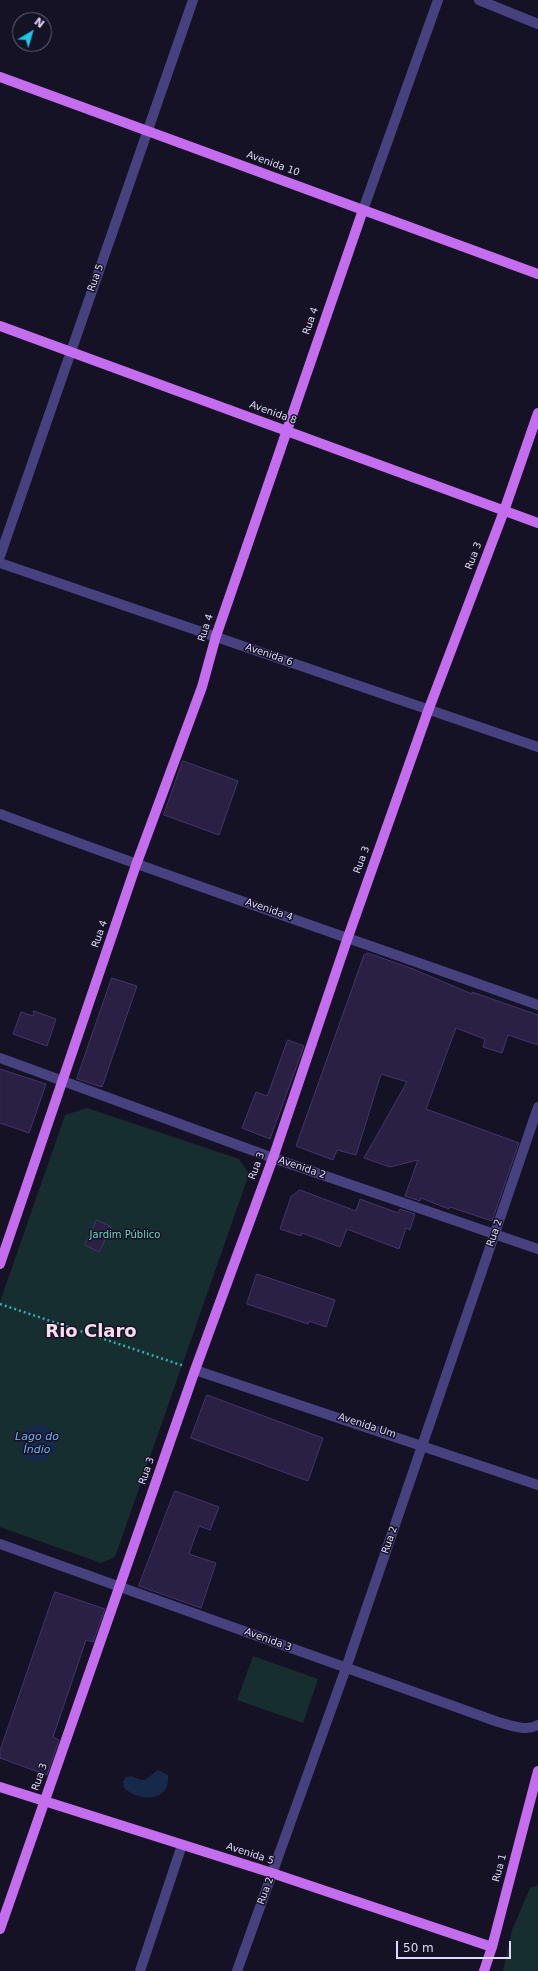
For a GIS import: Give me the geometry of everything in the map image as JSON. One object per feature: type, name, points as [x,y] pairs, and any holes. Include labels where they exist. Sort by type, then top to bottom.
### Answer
[{"type":"main road","name":"Avenida 10","points":[[0,77],[538,274]]},
{"type":"main road","name":"Rua 4","points":[[0,1264],[61,1081],[136,865],[202,687],[216,636],[363,210]]},
{"type":"main road","name":"Avenida 8","points":[[0,326],[538,523]]},
{"type":"main road","name":"Rua 3","points":[[0,1929],[195,1370],[273,1158],[348,937],[428,711],[504,511],[538,413]]},
{"type":"main road","name":"Rua 1","points":[[484,1971],[492,1947],[538,1771]]},
{"type":"main road","name":"Avenida 5","points":[[0,1787],[272,1874],[492,1947]]},
{"type":"street","name":"Rua 5","points":[[0,556],[193,0]]},
{"type":"street","name":"Rua 4","points":[[363,210],[438,0]]},
{"type":"street","points":[[479,0],[538,24]]},
{"type":"street","name":"Avenida 6","points":[[0,564],[216,636],[538,748]]},
{"type":"street","name":"Avenida 4","points":[[0,814],[136,865],[348,937],[538,1005]]},
{"type":"street","name":"Avenida 2","points":[[0,1058],[273,1158],[495,1232],[538,1248]]},
{"type":"street","name":"Rua 2","points":[[237,1971],[346,1668],[538,1107]]},
{"type":"street","name":"Avenida Um","points":[[195,1370],[423,1445],[538,1485]]},
{"type":"street","name":"Avenida 3","points":[[0,1544],[120,1585],[346,1668],[516,1727],[534,1727],[538,1725]]},
{"type":"street","points":[[140,1971],[182,1845]]},
{"type":"path","points":[[0,1304],[195,1370]]},
{"type":"green space","name":"Jardim Público","points":[[87,1108],[239,1159],[249,1174],[115,1557],[101,1563],[0,1527],[0,1302],[65,1115]]},
{"type":"green space","points":[[253,1656],[318,1679],[303,1723],[237,1700]]},
{"type":"green space","points":[[538,1885],[538,1971],[503,1971],[512,1930],[530,1888]]},
{"type":"water","name":"Lago do Índio","points":[[42,1425],[51,1430],[55,1436],[55,1450],[51,1456],[42,1461],[34,1461],[25,1456],[21,1450],[20,1439],[25,1430],[31,1426]]},
{"type":"water","points":[[158,1770],[168,1775],[167,1784],[164,1791],[159,1795],[153,1797],[138,1796],[124,1788],[123,1782],[126,1777],[131,1776],[145,1780]]},
{"type":"building","points":[[183,761],[238,781],[219,835],[164,815]]},
{"type":"building","points":[[368,953],[413,969],[472,994],[472,992],[538,1015],[538,1045],[508,1035],[502,1053],[483,1047],[485,1039],[456,1028],[426,1109],[519,1143],[492,1221],[450,1207],[449,1209],[421,1198],[420,1201],[405,1196],[418,1160],[390,1167],[364,1158],[407,1082],[381,1074],[356,1155],[337,1150],[333,1160],[296,1146],[364,955]]},
{"type":"building","points":[[112,978],[137,986],[102,1087],[77,1079]]},
{"type":"building","points":[[34,1011],[56,1019],[47,1046],[13,1034],[21,1012],[33,1016]]},
{"type":"building","points":[[288,1040],[304,1046],[270,1139],[242,1128],[256,1092],[267,1096]]},
{"type":"building","points":[[0,1069],[46,1084],[29,1133],[0,1123]]},
{"type":"building","points":[[300,1190],[356,1211],[360,1199],[398,1213],[400,1209],[415,1214],[410,1230],[406,1228],[399,1249],[347,1229],[340,1247],[302,1233],[301,1236],[280,1229],[291,1197]]},
{"type":"building","points":[[97,1220],[111,1227],[99,1252],[85,1245]]},
{"type":"building","points":[[257,1274],[335,1300],[326,1327],[309,1321],[308,1324],[247,1304]]},
{"type":"building","points":[[207,1395],[323,1438],[308,1481],[191,1438]]},
{"type":"building","points":[[175,1491],[219,1507],[210,1530],[199,1526],[189,1554],[216,1563],[201,1608],[139,1586]]},
{"type":"building","points":[[55,1592],[105,1609],[93,1642],[86,1640],[53,1737],[59,1740],[47,1775],[0,1758],[0,1751]]},
{"type":"district","name":"Rio Claro","points":[[91,1332]]}]
